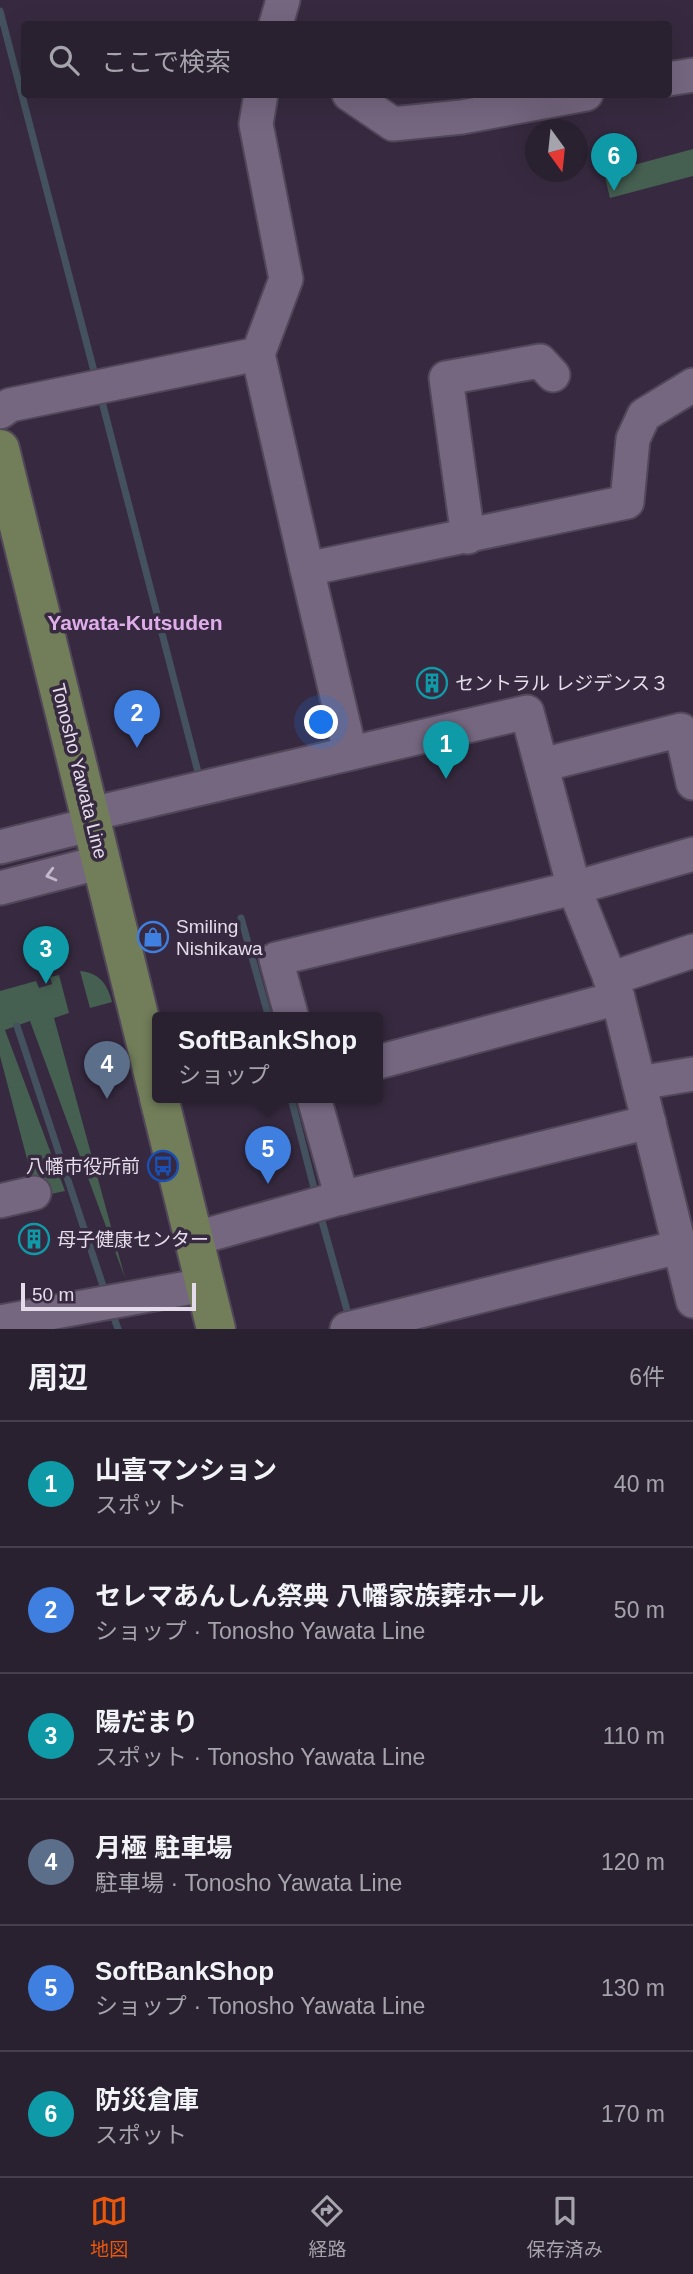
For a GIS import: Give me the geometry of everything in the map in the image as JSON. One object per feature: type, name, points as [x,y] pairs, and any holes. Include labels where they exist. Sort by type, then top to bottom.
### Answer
[{"type":"main road","name":"Tonosho Yawata Line","points":[[0,449],[152,1068]]},
{"type":"main road","points":[[160,1103],[216,1329]]},
{"type":"street","points":[[277,21],[283,0]]},
{"type":"street","points":[[672,78],[693,75]]},
{"type":"street","points":[[260,98],[256,124],[286,279],[258,354],[350,752]]},
{"type":"street","points":[[355,98],[393,124],[462,117],[564,98]]},
{"type":"street","points":[[0,412],[10,405],[258,354]]},
{"type":"street","points":[[468,537],[446,378],[540,361],[553,375]]},
{"type":"street","points":[[307,569],[627,502],[633,439],[644,415],[693,385]]},
{"type":"street","points":[[0,847],[92,819],[350,752],[527,712],[574,888],[614,988],[693,1301]]},
{"type":"street","points":[[542,765],[681,730],[693,783]]},
{"type":"street","points":[[290,1012],[276,959],[574,888],[693,854]]},
{"type":"street","points":[[0,888],[102,862]]},
{"type":"street","points":[[383,1060],[614,988],[693,951]]},
{"type":"street","points":[[639,1083],[693,1074]]},
{"type":"street","points":[[315,1103],[329,1202]]},
{"type":"street","points":[[193,1239],[649,1122]]},
{"type":"street","points":[[0,1201],[34,1193]]},
{"type":"street","points":[[358,1327],[680,1247]]},
{"type":"street","points":[[0,1322],[204,1285]]},
{"type":"green space","points":[[693,149],[693,176],[610,198],[604,173]]},
{"type":"green space","points":[[80,971],[98,977],[108,990],[112,1002],[90,1008]]},
{"type":"green space","points":[[59,975],[69,1013],[54,1018],[125,1278],[30,1021],[5,1030],[65,1191],[37,1197],[0,1056],[0,991],[36,981],[39,988],[52,984],[50,977]]},
{"type":"waterway","points":[[0,11],[21,92]]},
{"type":"waterway","points":[[23,98],[96,379]]},
{"type":"waterway","points":[[100,394],[199,776]]},
{"type":"waterway","points":[[241,918],[267,1012]]},
{"type":"waterway","points":[[17,1026],[106,1295]]},
{"type":"waterway","points":[[292,1103],[316,1196]]},
{"type":"waterway","points":[[320,1214],[350,1321]]},
{"type":"waterway","points":[[111,1309],[118,1329]]},
{"type":"place","name":"防災倉庫","points":[[614,191]]},
{"type":"place","name":"セントラル レジデンス３","points":[[432,683]]},
{"type":"place","name":"セレマあんしん祭典 八幡家族葬ホール","points":[[137,748]]},
{"type":"place","name":"山喜マンション","points":[[446,779]]},
{"type":"place","name":"Smiling Nishikawa","points":[[153,937]]},
{"type":"place","name":"陽だまり","points":[[46,984]]},
{"type":"place","name":"月極 駐車場","points":[[107,1099]]},
{"type":"place","name":"八幡市役所前","points":[[163,1166]]},
{"type":"place","name":"SoftBankShop","points":[[268,1184]]},
{"type":"place","name":"母子健康センター","points":[[34,1239]]},
{"type":"district","name":"Yawata-Kutsuden","points":[[135,623]]}]
